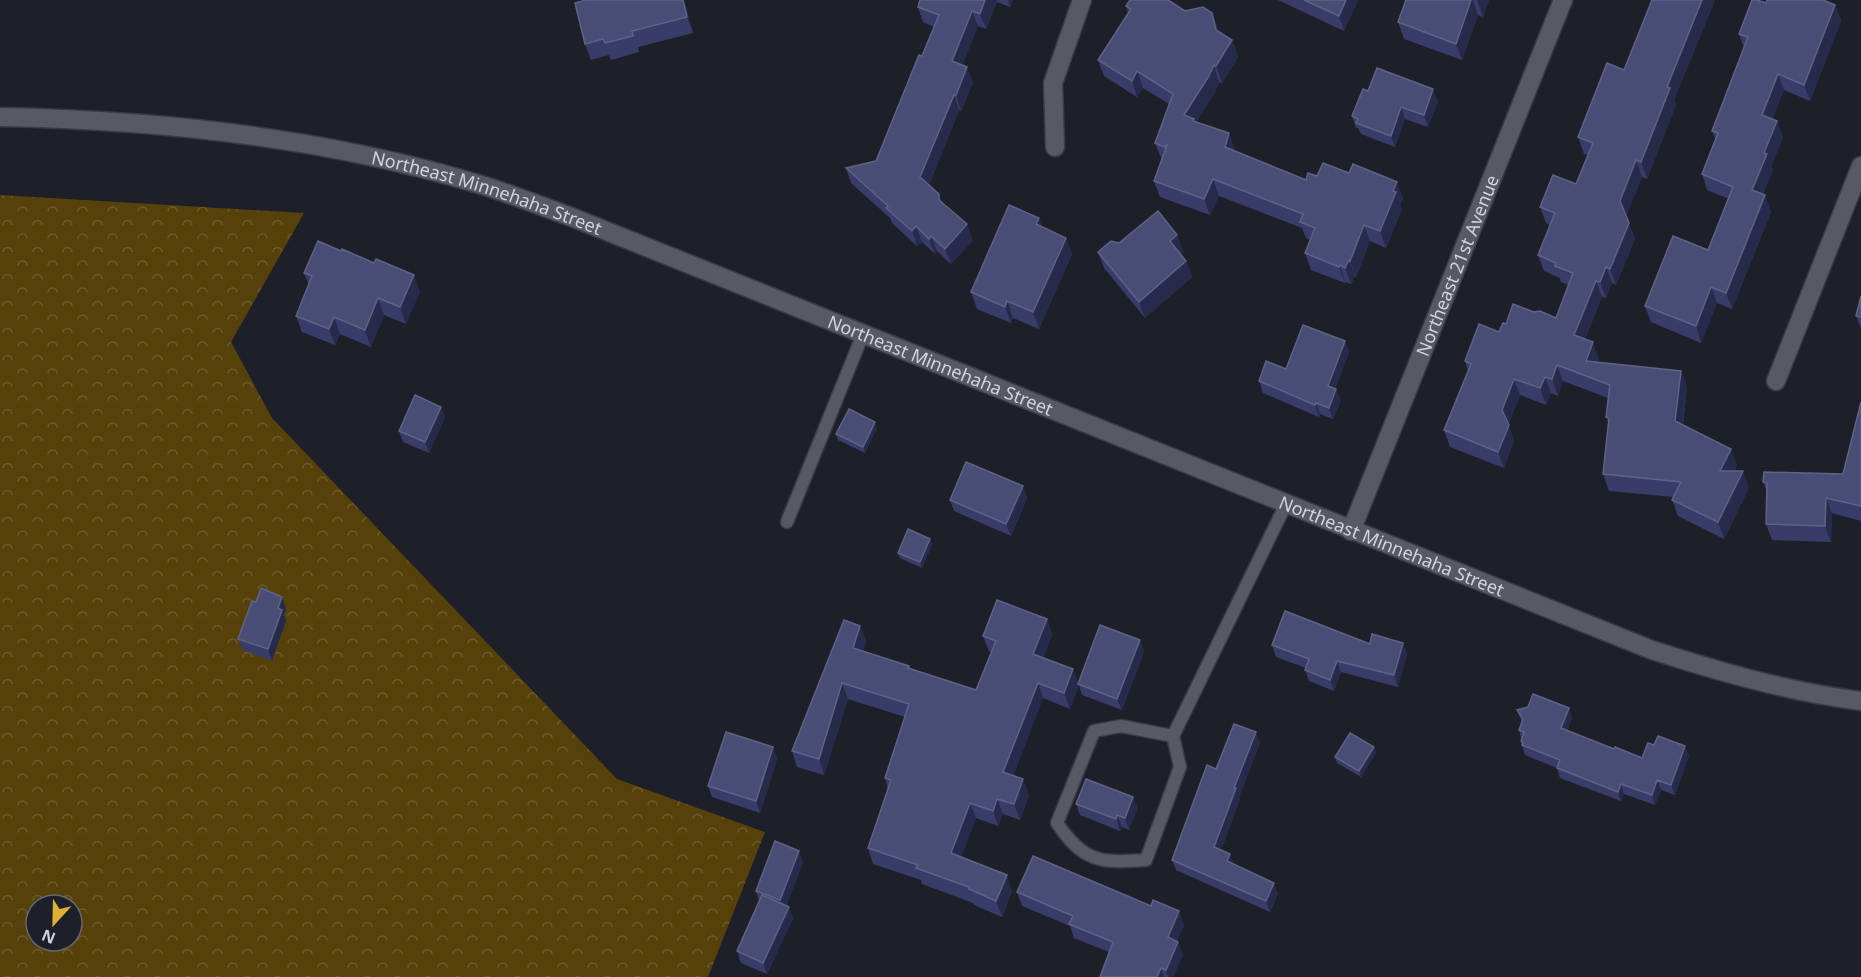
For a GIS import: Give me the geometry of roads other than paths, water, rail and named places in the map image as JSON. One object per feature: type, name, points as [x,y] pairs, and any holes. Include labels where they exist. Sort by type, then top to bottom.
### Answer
[{"type":"main road","points":[[1055,147],[1053,83],[1082,0]]},
{"type":"main road","name":"Northeast 21st Avenue","points":[[1351,531],[1563,0]]},
{"type":"main road","name":"Northeast Minnehaha Street","points":[[0,117],[200,128],[288,140],[395,162],[476,183],[574,218],[1652,650],[1715,670],[1834,698],[1861,701]]},
{"type":"main road","points":[[1776,381],[1861,166]]},
{"type":"lane","points":[[787,522],[863,334]]},
{"type":"lane","points":[[1173,736],[1121,726],[1094,731],[1057,823],[1070,842],[1088,855],[1107,862],[1146,860],[1180,767],[1173,736],[1286,504]]}]
